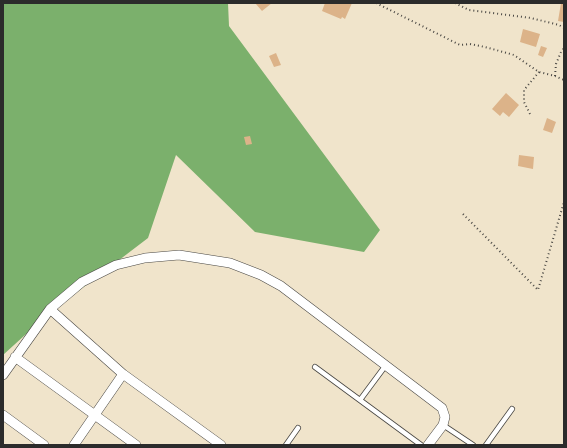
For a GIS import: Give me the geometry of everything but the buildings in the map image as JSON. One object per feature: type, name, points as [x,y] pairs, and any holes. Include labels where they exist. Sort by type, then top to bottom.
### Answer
[{"type":"street","points":[[3,374],[50,309],[82,282],[116,265],[145,258],[179,255],[230,263],[261,275],[281,286],[442,408],[445,417],[443,425],[428,445]]},
{"type":"street","points":[[50,309],[123,374],[221,445]]},
{"type":"street","points":[[15,357],[136,445]]},
{"type":"street","points":[[74,445],[123,374]]},
{"type":"street","points":[[3,415],[44,445]]},
{"type":"lane","points":[[360,400],[386,365]]},
{"type":"lane","points":[[315,367],[421,445]]},
{"type":"lane","points":[[486,445],[512,409]]},
{"type":"lane","points":[[443,425],[473,445]]},
{"type":"lane","points":[[286,445],[298,428]]},
{"type":"path","points":[[376,3],[460,45],[470,44],[514,55],[539,72],[564,80]]},
{"type":"path","points":[[455,3],[469,10],[531,18],[559,25],[564,28]]},
{"type":"path","points":[[555,76],[556,64],[564,48]]},
{"type":"path","points":[[530,114],[524,102],[524,90],[539,72]]},
{"type":"path","points":[[463,214],[538,290],[564,202],[564,197]]},
{"type":"green space","points":[[3,3],[228,3],[229,26],[380,230],[364,252],[255,232],[176,155],[148,238],[47,315],[3,355]]}]
